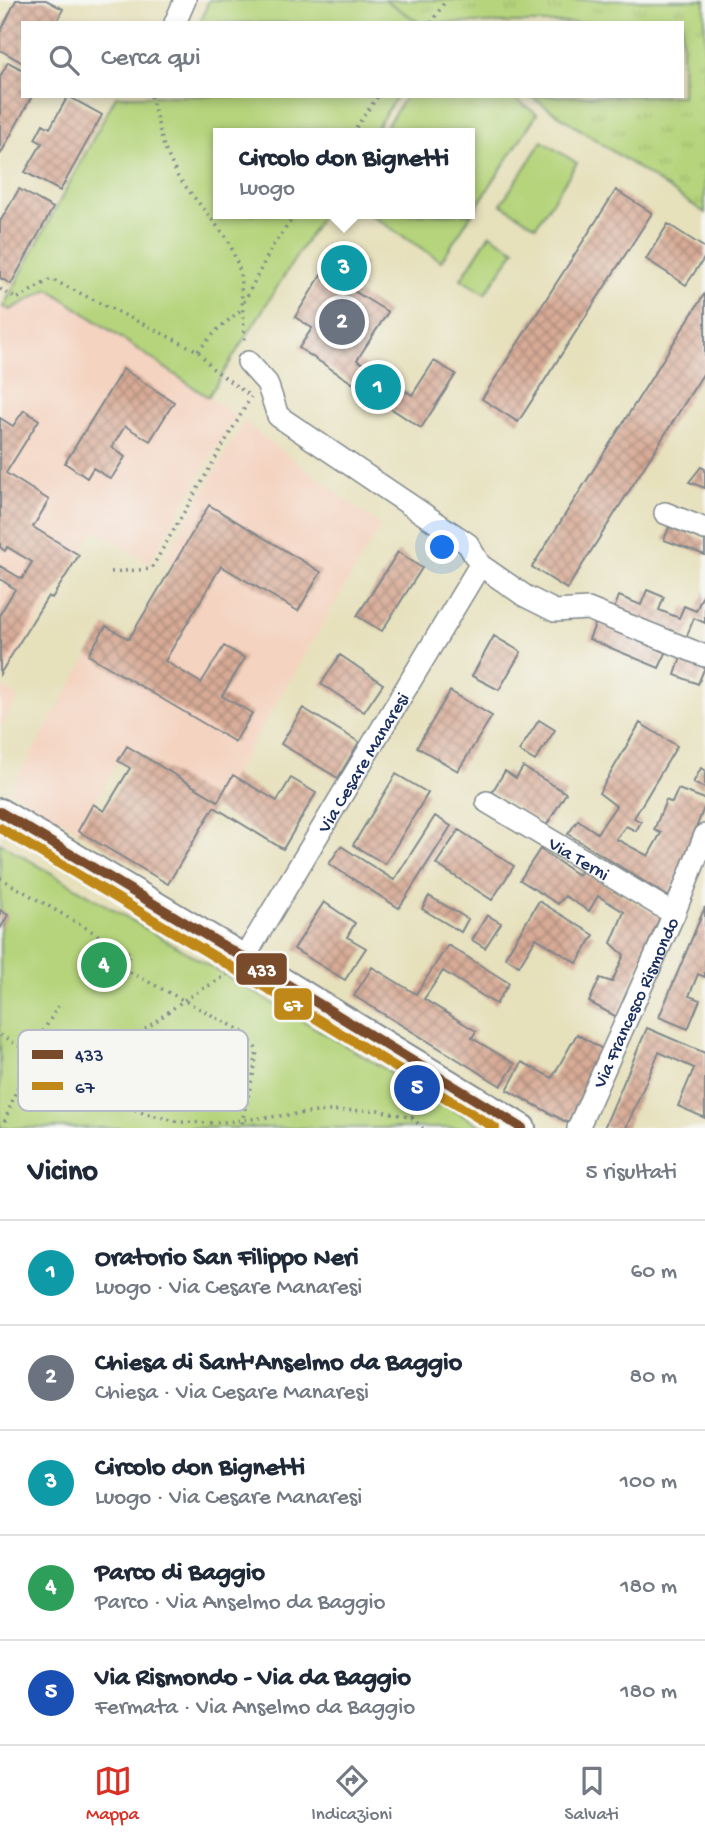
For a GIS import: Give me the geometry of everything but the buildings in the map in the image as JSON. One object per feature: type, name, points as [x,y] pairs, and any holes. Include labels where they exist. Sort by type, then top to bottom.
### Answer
[{"type":"street","points":[[176,21],[185,0]]},
{"type":"street","points":[[248,362],[267,383],[278,416],[468,544],[480,565],[525,596],[555,611],[588,609],[705,656]]},
{"type":"street","points":[[665,513],[705,528]]},
{"type":"street","name":"Via Cesare Manaresi","points":[[237,966],[480,565]]},
{"type":"street","name":"Via Terni","points":[[486,802],[674,914]]},
{"type":"street","points":[[0,812],[237,966],[522,1128]]},
{"type":"street","name":"Via Francesco Rismondo","points":[[578,1128],[699,863],[705,835]]},
{"type":"path","points":[[432,21],[446,0]]},
{"type":"path","points":[[152,98],[164,147],[178,177],[229,241],[240,271],[248,362]]},
{"type":"path","points":[[356,128],[377,98]]},
{"type":"path","points":[[198,351],[243,307],[272,247],[292,219]]},
{"type":"path","points":[[0,289],[17,299],[51,279],[198,351],[212,368],[251,397],[151,569],[111,572]]},
{"type":"path","points":[[0,878],[131,954],[124,968],[240,1030]]},
{"type":"path","points":[[144,1030],[184,1000],[237,966]]},
{"type":"path","points":[[44,1030],[58,1006]]},
{"type":"path","points":[[0,1035],[18,1045]]},
{"type":"path","points":[[248,1038],[257,1050],[248,1093]]},
{"type":"path","points":[[2,1128],[18,1086]]},
{"type":"path","points":[[412,1118],[428,1090]]},
{"type":"path","points":[[139,1111],[179,1122],[215,1124],[326,1111],[378,1110],[412,1118],[423,1128]]},
{"type":"path","points":[[243,1128],[244,1111]]},
{"type":"shaded area","points":[[49,289],[235,415],[149,563],[95,530],[0,682],[0,305],[10,310]]},
{"type":"shaded area","points":[[244,422],[381,526],[218,801],[127,746],[78,830],[10,790],[106,626],[129,639],[173,565],[164,559]]},
{"type":"shaded area","points":[[0,685],[19,697],[0,728]]},
{"type":"green space","points":[[209,0],[385,0],[417,21],[201,21]]},
{"type":"green space","points":[[385,0],[705,0],[705,213],[533,98],[684,98],[684,21],[417,21]]},
{"type":"green space","points":[[115,98],[396,98],[376,128],[213,128],[213,219],[320,219],[208,397],[49,289],[10,310],[3,307]]},
{"type":"green space","points":[[405,98],[514,98],[537,114],[475,209],[475,128],[385,128]]},
{"type":"green space","points":[[542,141],[577,163],[536,226],[501,204]]},
{"type":"green space","points":[[377,219],[468,219],[441,261]]},
{"type":"green space","points":[[490,234],[515,250],[485,294],[461,279]]},
{"type":"green space","points":[[0,843],[484,1128],[0,1128]]},
{"type":"transit line","name":"433","points":[[0,812],[522,1128]]},
{"type":"transit line","name":"67","points":[[0,828],[495,1128]]},
{"type":"place","name":"Circolo don Bignetti","points":[[344,268]]},
{"type":"place","name":"Chiesa di Sant'Anselmo da Baggio","points":[[342,322]]},
{"type":"place","name":"Oratorio San Filippo Neri","points":[[378,387]]},
{"type":"place","name":"Parco di Baggio","points":[[104,965]]},
{"type":"place","name":"Via Rismondo - Via da Baggio","points":[[417,1088]]}]
